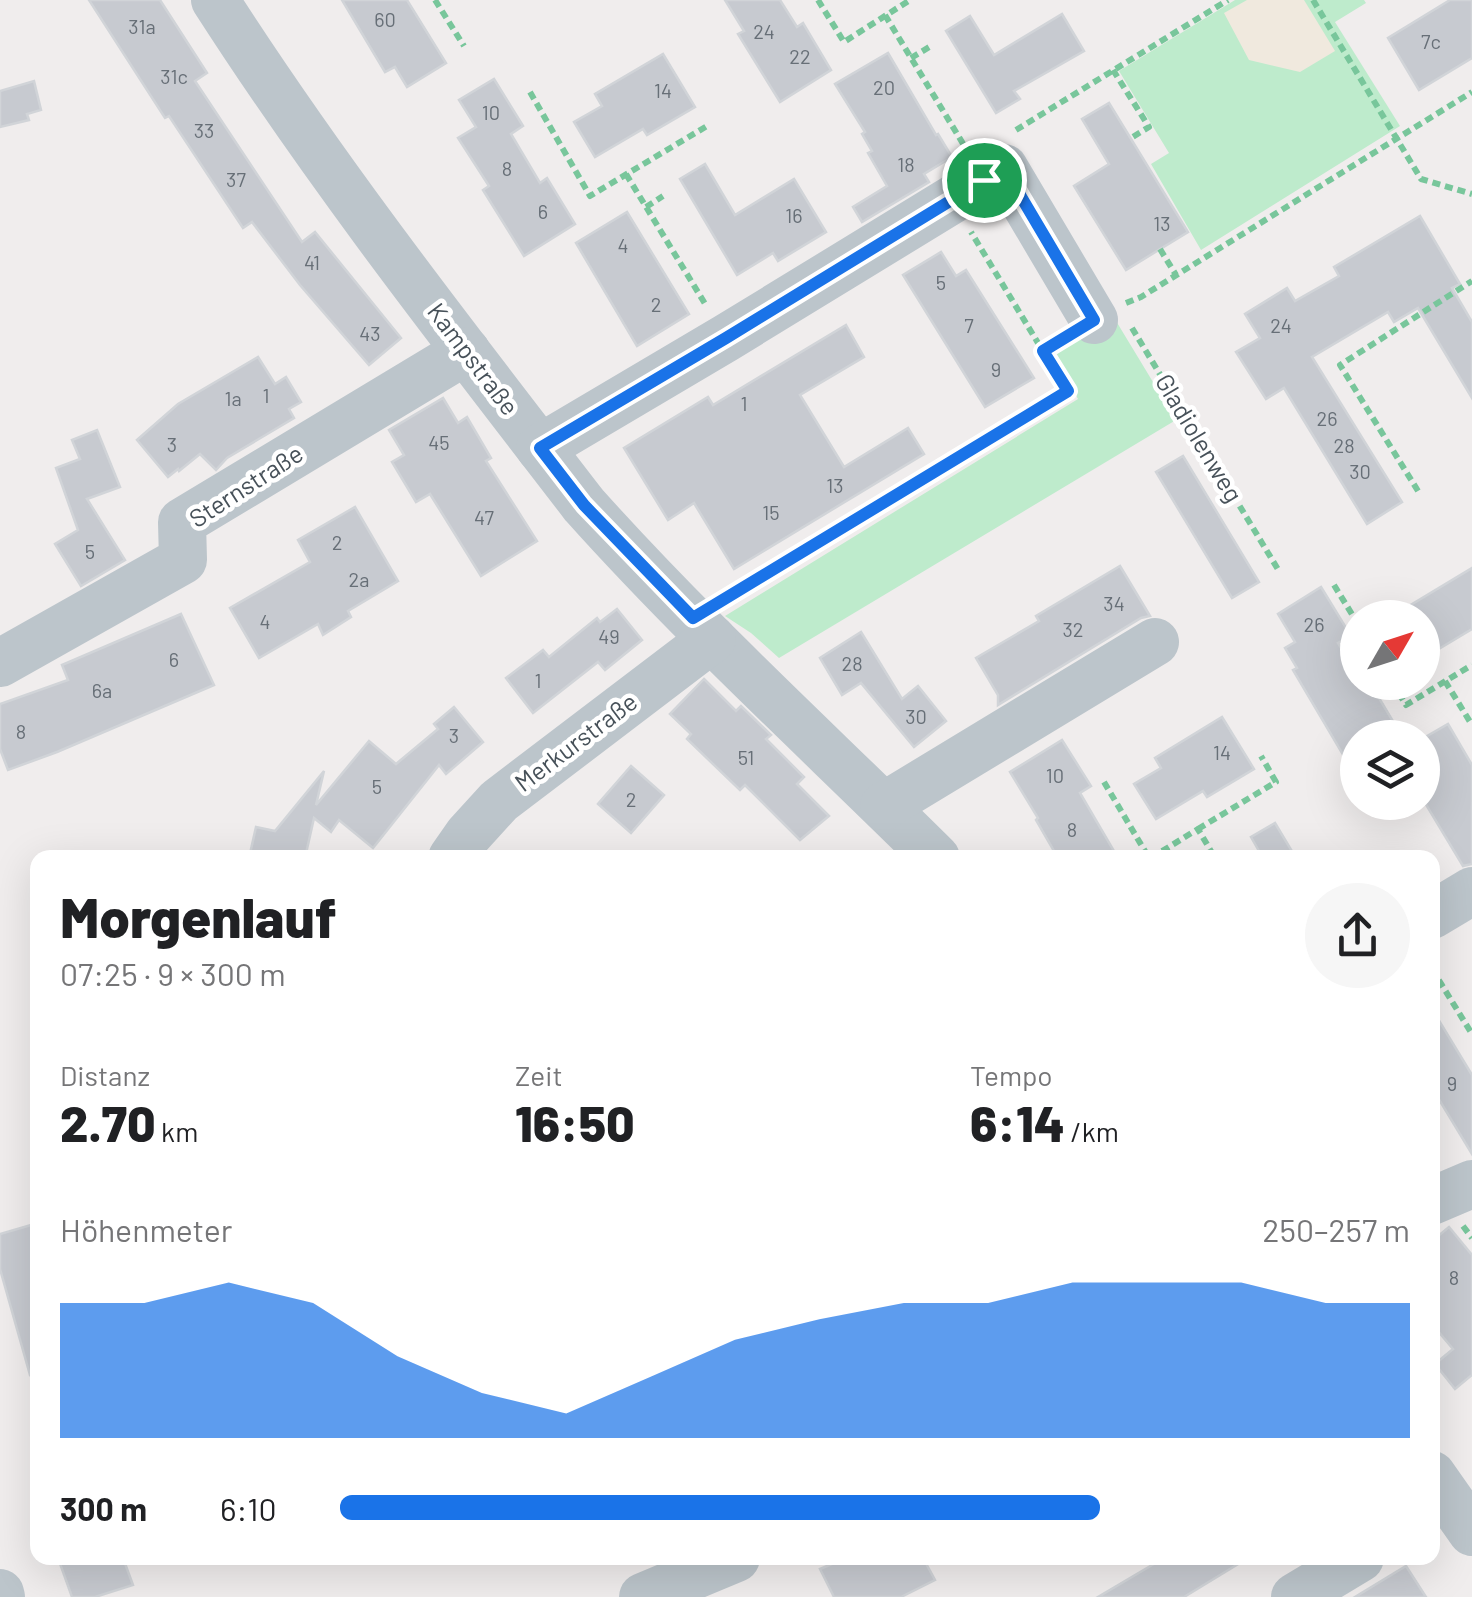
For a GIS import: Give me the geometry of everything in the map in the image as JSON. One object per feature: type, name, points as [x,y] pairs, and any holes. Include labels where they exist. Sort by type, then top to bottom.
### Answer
[{"type":"street","name":"Kampstraße","points":[[215,0],[341,184],[540,448],[609,532],[928,850]]},
{"type":"street","points":[[540,448],[1004,168],[1106,313]]},
{"type":"street","name":"Sternstraße","points":[[0,663],[182,560],[182,522],[466,351]]},
{"type":"street","name":"Merkurstraße","points":[[458,850],[499,800],[703,628]]},
{"type":"street","points":[[884,806],[1155,642]]},
{"type":"street","points":[[1440,909],[1472,891]]},
{"type":"street","points":[[1440,1198],[1472,1184]]},
{"type":"street","points":[[661,1579],[711,1565]]},
{"type":"street","points":[[1295,1597],[1348,1565]]},
{"type":"path","points":[[435,0],[464,46]]},
{"type":"path","points":[[818,0],[844,42],[910,0]]},
{"type":"path","points":[[1007,136],[1228,0]]},
{"type":"path","points":[[1313,0],[1421,180],[1472,194]]},
{"type":"path","points":[[703,628],[1068,391],[1043,351],[911,58],[885,16]]},
{"type":"path","points":[[911,58],[930,46]]},
{"type":"path","points":[[1113,70],[1149,127],[1131,138]]},
{"type":"path","points":[[530,92],[590,196],[706,126]]},
{"type":"path","points":[[1043,351],[1106,313],[1141,298],[1472,92]]},
{"type":"path","points":[[626,174],[726,338]]},
{"type":"path","points":[[646,207],[663,196]]},
{"type":"path","points":[[1160,249],[1176,275]]},
{"type":"path","points":[[1418,491],[1340,365],[1472,281]]},
{"type":"path","name":"Gladiolenweg","points":[[1106,313],[1279,571]]},
{"type":"path","points":[[1334,585],[1343,600]]},
{"type":"path","points":[[1440,683],[1472,665]]},
{"type":"path","points":[[1445,680],[1472,724]]},
{"type":"path","points":[[1163,850],[1276,782],[1260,756]]},
{"type":"path","points":[[1104,782],[1145,850]]},
{"type":"path","points":[[1198,829],[1210,850]]},
{"type":"path","points":[[1440,982],[1472,1034]]},
{"type":"green space","points":[[1235,0],[1364,0],[1366,3],[1335,22],[1400,126],[1201,250],[1151,164],[1169,153],[1119,71]]},
{"type":"green space","points":[[1113,316],[1176,420],[779,658],[725,616],[1078,399],[1052,353]]},
{"type":"sand","points":[[1247,0],[1304,0],[1335,51],[1300,72],[1249,60],[1224,13]]},
{"type":"building","points":[[89,0],[160,0],[207,73],[195,81],[302,242],[315,232],[401,338],[369,365],[252,222],[243,228],[169,116],[165,118]]},
{"type":"building","points":[[342,0],[407,0],[446,63],[407,87],[395,67],[385,72]]},
{"type":"building","points":[[725,0],[780,0],[797,27],[803,23],[831,70],[780,102],[738,34],[744,31]]},
{"type":"building","points":[[1450,0],[1472,0],[1472,58],[1419,90],[1388,38]]},
{"type":"building","points":[[1062,14],[1084,51],[1014,91],[1020,99],[996,113],[946,31],[970,16],[994,55]]},
{"type":"building","points":[[888,53],[952,157],[924,174],[929,182],[862,222],[853,207],[887,186],[868,153],[872,151],[862,134],[865,132],[835,84]]},
{"type":"building","points":[[663,54],[695,107],[647,135],[643,129],[595,157],[574,122],[602,106],[595,94]]},
{"type":"building","points":[[494,79],[523,126],[511,134],[540,183],[547,178],[575,224],[524,256],[483,190],[489,186],[458,138],[476,127],[459,100]]},
{"type":"building","points":[[34,81],[41,110],[27,114],[29,120],[0,127],[0,91]]},
{"type":"building","points":[[1109,103],[1188,232],[1126,270],[1074,186],[1109,164],[1082,119]]},
{"type":"building","points":[[705,164],[735,215],[794,179],[826,232],[778,261],[773,253],[737,275],[680,179]]},
{"type":"building","points":[[627,212],[689,314],[637,346],[576,243]]},
{"type":"building","points":[[1420,216],[1460,284],[1452,288],[1472,322],[1472,398],[1418,308],[1394,322],[1388,312],[1312,357],[1402,502],[1367,524],[1284,388],[1266,399],[1236,352],[1260,338],[1245,314],[1287,288],[1295,301],[1339,276],[1334,267]]},
{"type":"building","points":[[941,252],[956,276],[966,270],[1034,378],[985,407],[903,275]]},
{"type":"building","points":[[846,325],[864,357],[800,395],[844,467],[908,428],[924,454],[734,569],[694,503],[668,520],[624,448],[708,397],[713,405]]},
{"type":"building","points":[[258,357],[275,384],[286,377],[301,402],[289,409],[294,418],[227,458],[216,470],[200,454],[168,477],[137,440],[178,404]]},
{"type":"building","points":[[443,398],[458,423],[467,417],[491,458],[486,461],[537,541],[481,576],[430,494],[416,502],[392,462],[404,455],[389,430]]},
{"type":"building","points":[[97,430],[120,487],[87,499],[125,560],[81,586],[55,544],[78,530],[56,468],[80,459],[72,440]]},
{"type":"building","points":[[1183,456],[1259,582],[1232,598],[1156,472]]},
{"type":"building","points":[[355,507],[398,581],[348,611],[351,617],[323,635],[318,624],[259,658],[230,608],[310,562],[298,540]]},
{"type":"building","points":[[1120,566],[1150,616],[998,705],[998,695],[976,658],[1039,621],[1036,616]]},
{"type":"building","points":[[1472,568],[1472,629],[1440,648],[1440,600],[1419,600]]},
{"type":"building","points":[[1321,587],[1340,618],[1340,700],[1380,700],[1392,720],[1340,720],[1340,750],[1293,670],[1297,668],[1285,648],[1295,642],[1278,614]]},
{"type":"building","points":[[617,609],[642,640],[605,670],[598,662],[533,713],[506,678],[543,650],[549,657],[597,618],[600,622]]},
{"type":"building","points":[[181,614],[214,685],[8,770],[0,749],[0,704],[68,680],[62,665]]},
{"type":"building","points":[[861,632],[902,699],[918,686],[946,721],[914,747],[861,683],[842,695],[820,658]]},
{"type":"building","points":[[704,679],[736,711],[741,706],[771,735],[766,739],[804,777],[797,784],[829,816],[800,840],[745,785],[740,790],[687,739],[691,734],[670,714]]},
{"type":"building","points":[[454,707],[483,742],[446,774],[439,765],[373,848],[339,820],[331,832],[314,818],[307,850],[251,850],[256,827],[275,831],[324,771],[316,805],[369,741],[396,764],[438,729],[434,724]]},
{"type":"building","points":[[1222,717],[1254,769],[1207,797],[1203,791],[1156,819],[1134,784],[1161,768],[1155,758]]},
{"type":"building","points":[[1448,724],[1472,765],[1472,864],[1463,866],[1435,820],[1440,820],[1440,729]]},
{"type":"building","points":[[1062,740],[1091,786],[1080,793],[1113,850],[1053,850],[1010,772]]},
{"type":"building","points":[[631,766],[664,795],[631,833],[598,804]]},
{"type":"building","points":[[1275,823],[1291,850],[1258,850],[1251,837]]},
{"type":"building","points":[[1440,1022],[1472,1075],[1472,1154],[1440,1101]]},
{"type":"building","points":[[30,1225],[30,1375],[0,1269],[0,1234]]},
{"type":"building","points":[[1449,1227],[1472,1255],[1472,1375],[1455,1389],[1440,1370],[1440,1360],[1453,1349],[1440,1334],[1440,1234]]},
{"type":"building","points":[[61,1565],[126,1565],[133,1585],[95,1597],[72,1597]]},
{"type":"building","points":[[829,1565],[927,1565],[935,1580],[901,1597],[834,1597],[820,1569]]},
{"type":"building","points":[[1152,1565],[1237,1565],[1184,1597],[1098,1597]]},
{"type":"building","points":[[1406,1566],[1426,1597],[1355,1597]]},
{"type":"route","points":[[1004,168],[1094,320],[1043,351],[1068,391],[693,618],[584,505],[540,448],[984,180],[1004,168]]}]
